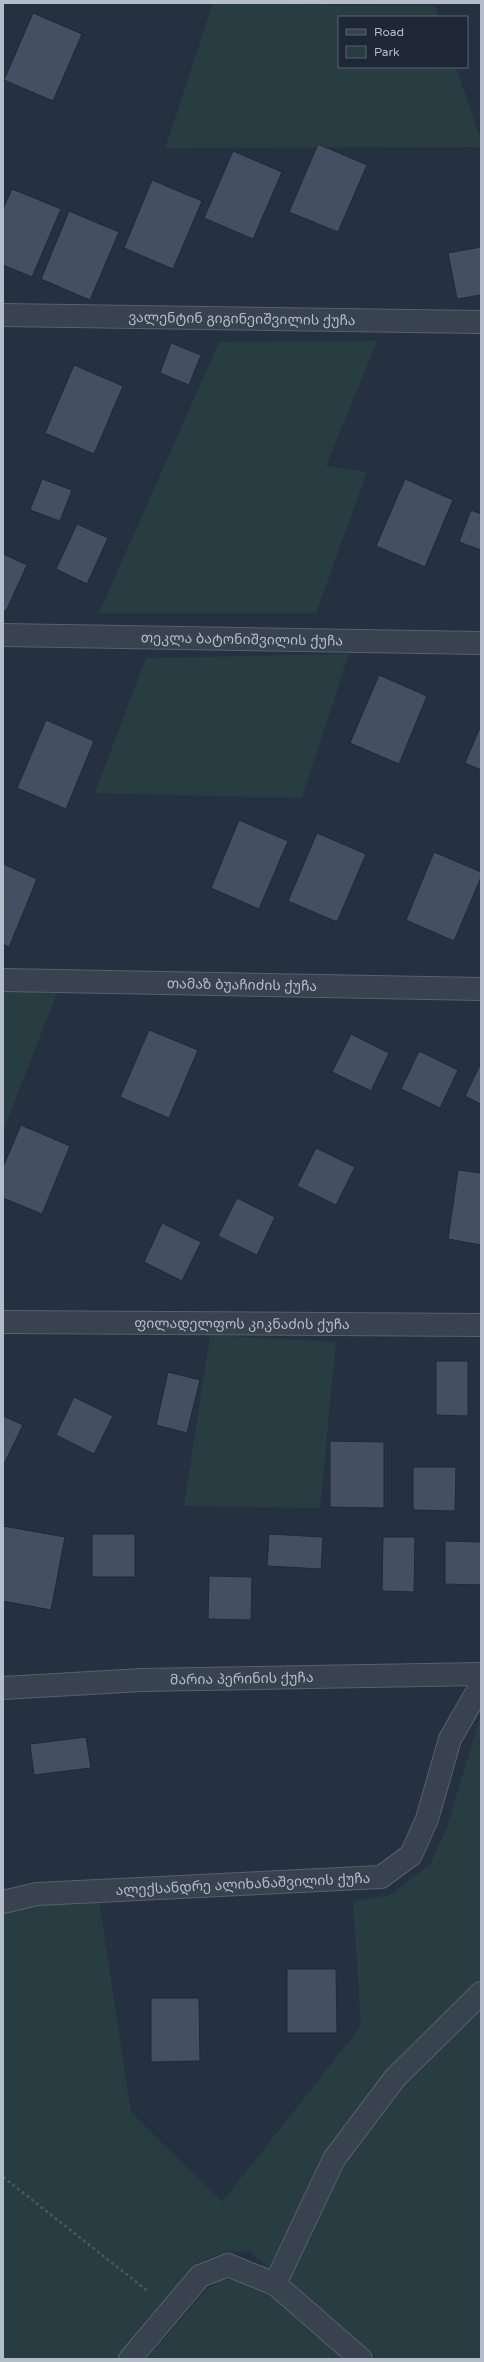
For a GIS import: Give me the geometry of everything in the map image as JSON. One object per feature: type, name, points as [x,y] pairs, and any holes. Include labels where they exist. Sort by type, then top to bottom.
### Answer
[{"type":"street","name":"ვალენტინ გიგინეიშვილის ქუჩა","points":[[3,316],[481,322]]},
{"type":"street","name":"თეკლა ბატონიშვილის ქუჩა","points":[[3,635],[481,643]]},
{"type":"street","name":"თამაზ ბუაჩიძის ქუჩა","points":[[3,980],[481,989]]},
{"type":"street","name":"ფილადელფოს კიკნაძის ქუჩა","points":[[3,1322],[481,1325]]},
{"type":"street","name":"მარია პერინის ქუჩა","points":[[3,1688],[142,1680],[481,1674]]},
{"type":"street","name":"ალექსანდრე ალიხანაშვილის ქუჩა","points":[[3,1902],[37,1894],[381,1877],[411,1854],[427,1819],[450,1739],[481,1685]]},
{"type":"street","points":[[275,2284],[334,2159],[395,2078],[481,1993]]},
{"type":"street","points":[[130,2359],[200,2276],[228,2265],[275,2284],[361,2359]]},
{"type":"path","points":[[3,2177],[172,2310]]},
{"type":"green space","points":[[213,3],[435,6],[439,16],[338,16],[338,68],[456,68],[481,140],[481,147],[165,148]]},
{"type":"green space","points":[[377,341],[326,466],[367,472],[316,613],[99,613],[219,342]]},
{"type":"green space","points":[[349,654],[302,798],[95,793],[146,658]]},
{"type":"green space","points":[[3,991],[57,993],[3,1131]]},
{"type":"green space","points":[[210,1335],[336,1342],[320,1508],[184,1506]]},
{"type":"green space","points":[[481,1714],[481,2359],[377,2359],[249,2251],[220,2254],[197,2263],[172,2290],[119,2359],[3,2359],[3,1913],[52,1901],[99,1900],[131,2112],[222,2202],[361,2026],[353,1901],[390,1895],[430,1864],[446,1830]]},
{"type":"green space","points":[[223,2278],[265,2287],[347,2359],[147,2359],[206,2290]]},
{"type":"building","points":[[33,13],[82,34],[53,101],[4,80]]},
{"type":"building","points":[[318,144],[367,165],[338,232],[289,212]]},
{"type":"building","points":[[233,151],[282,172],[253,239],[204,218]]},
{"type":"building","points":[[152,180],[202,201],[173,269],[124,248]]},
{"type":"building","points":[[12,189],[61,209],[32,277],[3,265],[3,209]]},
{"type":"building","points":[[69,211],[119,232],[90,300],[41,279]]},
{"type":"building","points":[[481,247],[481,295],[457,299],[448,253]]},
{"type":"building","points":[[171,343],[201,355],[189,385],[160,373]]},
{"type":"building","points":[[74,365],[123,386],[94,454],[45,433]]},
{"type":"building","points":[[42,479],[72,490],[60,521],[30,510]]},
{"type":"building","points":[[405,479],[453,500],[425,567],[376,546]]},
{"type":"building","points":[[471,510],[481,514],[481,550],[459,542]]},
{"type":"building","points":[[77,524],[108,538],[87,584],[56,569]]},
{"type":"building","points":[[3,554],[27,565],[6,611],[3,610]]},
{"type":"building","points":[[379,675],[427,696],[399,764],[350,743]]},
{"type":"building","points":[[46,720],[94,741],[66,809],[17,788]]},
{"type":"building","points":[[481,725],[481,770],[465,763]]},
{"type":"building","points":[[239,820],[288,841],[259,909],[211,888]]},
{"type":"building","points":[[317,833],[366,854],[337,922],[288,901]]},
{"type":"building","points":[[434,852],[481,872],[481,877],[454,941],[406,920]]},
{"type":"building","points":[[3,864],[37,879],[9,947],[3,944]]},
{"type":"building","points":[[149,1030],[198,1050],[169,1118],[120,1097]]},
{"type":"building","points":[[351,1034],[389,1053],[371,1091],[332,1072]]},
{"type":"building","points":[[419,1051],[458,1070],[440,1108],[401,1089]]},
{"type":"building","points":[[481,1063],[481,1104],[465,1096]]},
{"type":"building","points":[[21,1125],[70,1146],[42,1214],[3,1198],[3,1167]]},
{"type":"building","points":[[316,1148],[355,1167],[336,1205],[297,1186]]},
{"type":"building","points":[[458,1170],[481,1173],[481,1245],[448,1239]]},
{"type":"building","points":[[237,1198],[275,1217],[257,1255],[218,1236]]},
{"type":"building","points":[[162,1223],[201,1242],[182,1281],[144,1262]]},
{"type":"building","points":[[436,1361],[468,1361],[468,1416],[436,1415]]},
{"type":"building","points":[[168,1372],[200,1380],[187,1433],[156,1425]]},
{"type":"building","points":[[74,1397],[113,1416],[94,1454],[56,1435]]},
{"type":"building","points":[[3,1416],[23,1425],[4,1464],[3,1463]]},
{"type":"building","points":[[330,1441],[384,1442],[384,1508],[330,1507]]},
{"type":"building","points":[[413,1467],[456,1467],[455,1511],[413,1510]]},
{"type":"building","points":[[3,1526],[65,1537],[51,1610],[3,1601]]},
{"type":"building","points":[[92,1534],[135,1534],[135,1577],[92,1577]]},
{"type":"building","points":[[269,1534],[323,1537],[321,1569],[267,1566]]},
{"type":"building","points":[[383,1537],[415,1537],[414,1592],[382,1591]]},
{"type":"building","points":[[445,1541],[481,1542],[481,1585],[445,1584]]},
{"type":"building","points":[[209,1576],[252,1577],[251,1620],[208,1619]]},
{"type":"building","points":[[86,1737],[91,1768],[34,1775],[30,1744]]},
{"type":"building","points":[[287,1969],[336,1969],[337,2033],[287,2033]]},
{"type":"building","points":[[151,1998],[199,1998],[200,2061],[151,2062]]}]
